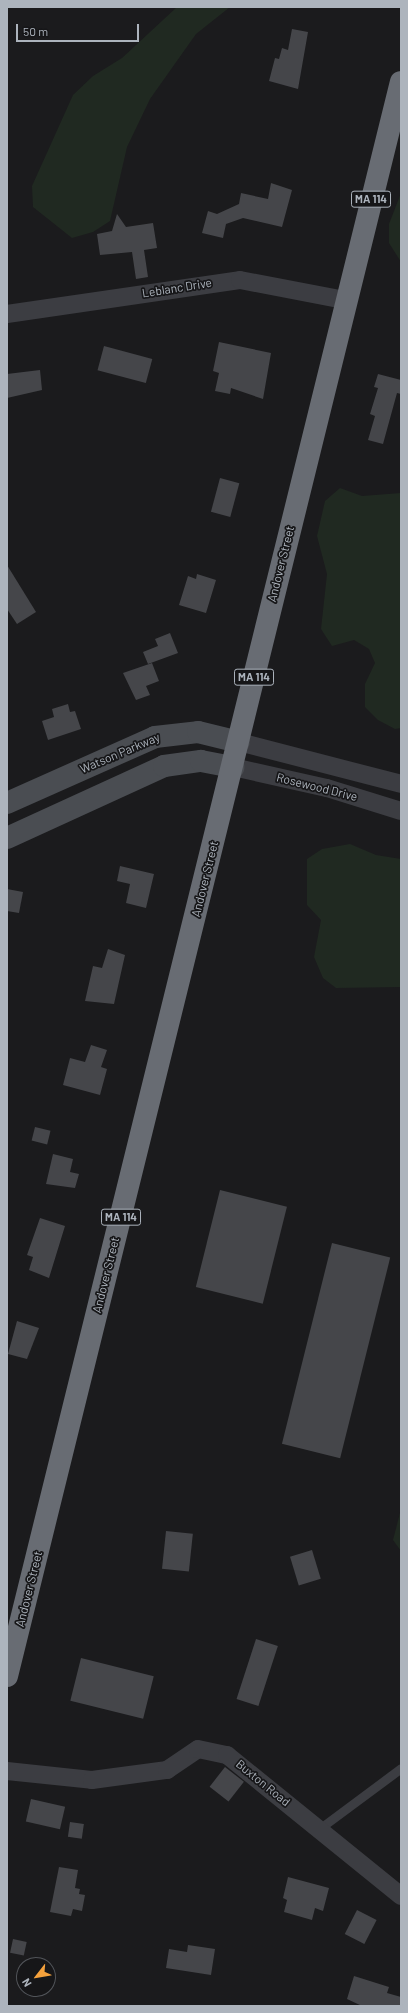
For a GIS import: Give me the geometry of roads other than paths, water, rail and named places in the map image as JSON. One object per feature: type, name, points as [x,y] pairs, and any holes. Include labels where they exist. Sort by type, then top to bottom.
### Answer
[{"type":"highway","name":"Andover Street","points":[[7,1676],[233,767],[346,300],[401,82]]},
{"type":"main road","name":"Watson Parkway","points":[[7,803],[155,737],[198,732],[239,742]]},
{"type":"main road","points":[[7,838],[164,766],[201,761],[233,767]]},
{"type":"street","name":"Leblanc Drive","points":[[7,314],[240,280],[346,300]]},
{"type":"street","name":"Rosewood Drive","points":[[239,742],[401,784]]},
{"type":"street","name":"Rosewood Drive","points":[[233,767],[327,788],[401,811]]},
{"type":"street","name":"Buxton Road","points":[[7,1771],[55,1778],[119,1778],[167,1770],[198,1749],[213,1751],[240,1763],[401,1896]]},
{"type":"lane","points":[[319,1829],[401,1768]]}]
